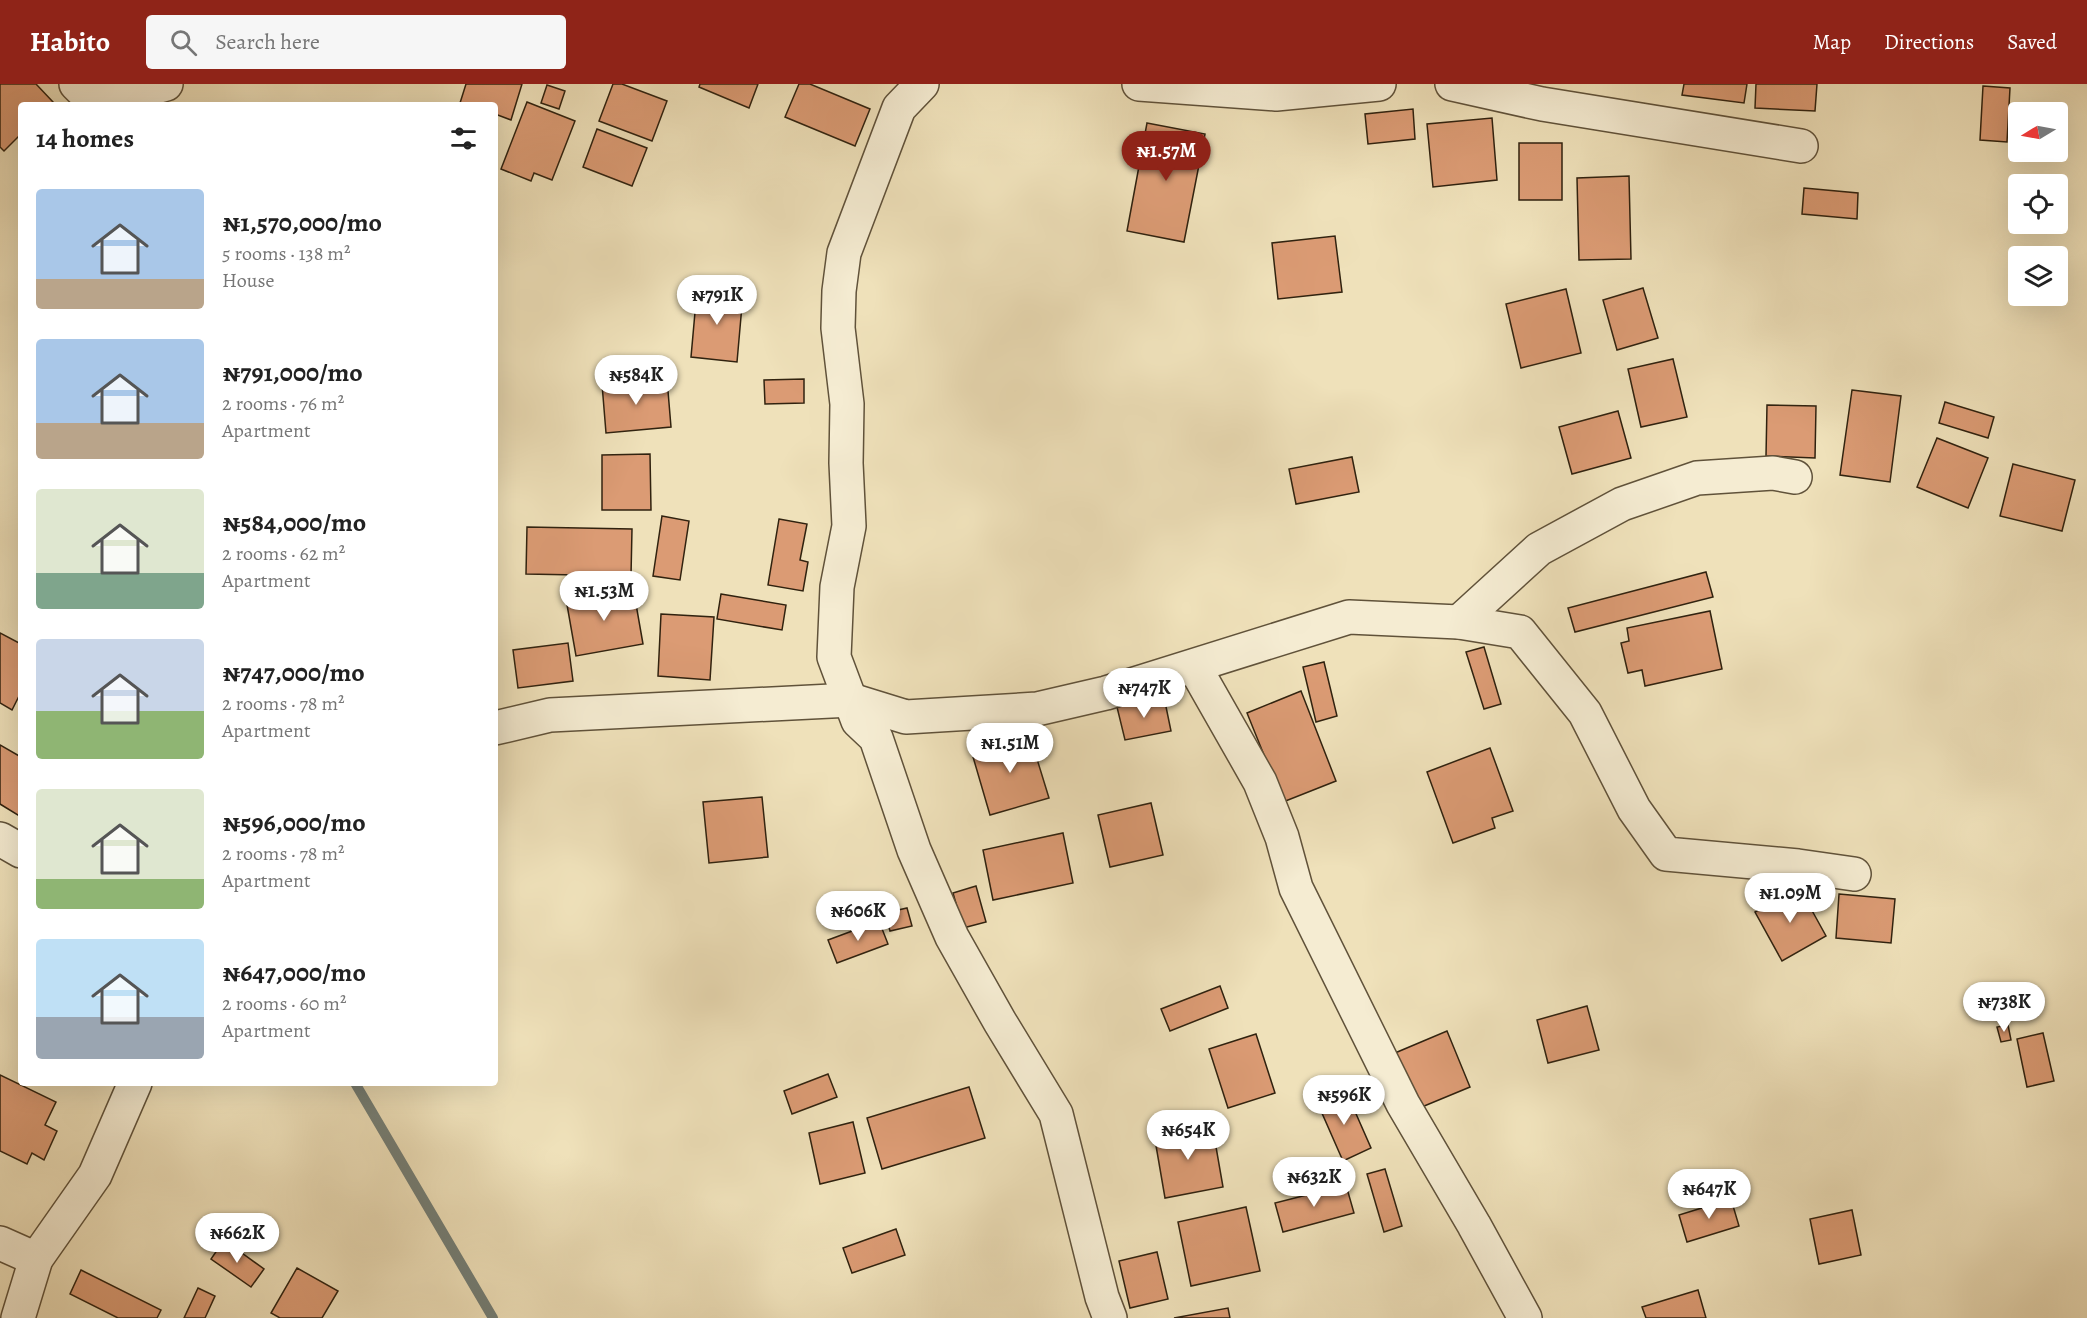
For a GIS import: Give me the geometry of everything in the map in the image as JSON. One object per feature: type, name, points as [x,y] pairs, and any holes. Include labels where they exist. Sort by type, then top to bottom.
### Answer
[{"type":"street","points":[[76,84],[84,92],[134,93],[166,84]]},
{"type":"street","points":[[922,84],[899,108],[844,253],[839,291],[838,328],[847,404],[846,463],[849,526],[837,587],[834,657],[858,721],[876,738],[914,850],[952,937],[1056,1114],[1078,1208],[1102,1297],[1110,1318]]},
{"type":"street","points":[[1139,84],[1276,94],[1379,84]]},
{"type":"street","points":[[1452,84],[1542,104],[1802,146]]},
{"type":"street","points":[[1459,622],[1539,549],[1622,504],[1697,477],[1773,473],[1795,477]]},
{"type":"street","points":[[498,727],[550,715],[851,700],[906,717],[1037,709],[1106,693],[1349,616],[1459,622],[1520,632],[1585,713],[1634,809],[1666,854],[1787,865],[1854,874]]},
{"type":"street","points":[[1194,666],[1260,783],[1282,837],[1296,888],[1403,1104],[1525,1318]]},
{"type":"street","points":[[0,839],[18,849]]},
{"type":"street","points":[[18,1318],[36,1259],[95,1175],[134,1086]]},
{"type":"street","points":[[0,1243],[36,1259]]},
{"type":"building","points":[[0,84],[36,84],[53,102],[18,102],[18,137],[4,151],[0,147]]},
{"type":"building","points":[[466,84],[522,84],[511,120],[498,115],[498,102],[460,102]]},
{"type":"building","points":[[613,84],[622,84],[667,101],[652,141],[599,121]]},
{"type":"building","points":[[700,84],[758,84],[749,108],[699,87]]},
{"type":"building","points":[[799,84],[810,84],[870,109],[855,146],[785,117]]},
{"type":"building","points":[[1684,84],[1747,84],[1744,103],[1682,95]]},
{"type":"building","points":[[1756,84],[1817,84],[1815,111],[1755,108]]},
{"type":"building","points":[[547,85],[565,91],[559,109],[541,103]]},
{"type":"building","points":[[1983,86],[2010,88],[2007,142],[1980,140]]},
{"type":"building","points":[[527,102],[575,121],[552,180],[534,173],[531,181],[501,169]]},
{"type":"building","points":[[1413,109],[1415,139],[1368,144],[1365,114]]},
{"type":"building","points":[[1492,118],[1497,180],[1433,187],[1427,124]]},
{"type":"building","points":[[1147,123],[1205,134],[1184,242],[1127,231]]},
{"type":"building","points":[[597,129],[647,148],[632,186],[583,167]]},
{"type":"building","points":[[1519,143],[1562,143],[1562,200],[1519,200]]},
{"type":"building","points":[[1629,176],[1631,259],[1579,260],[1577,178]]},
{"type":"building","points":[[1804,188],[1858,193],[1857,219],[1802,214]]},
{"type":"building","points":[[1335,236],[1342,292],[1278,299],[1272,243]]},
{"type":"building","points":[[1643,288],[1658,338],[1617,350],[1603,300]]},
{"type":"building","points":[[1566,289],[1581,353],[1521,368],[1506,304]]},
{"type":"building","points":[[697,290],[743,294],[737,362],[691,357]]},
{"type":"building","points":[[1673,359],[1687,417],[1641,427],[1628,369]]},
{"type":"building","points":[[667,379],[671,427],[606,433],[602,384]]},
{"type":"building","points":[[804,379],[804,403],[765,404],[764,380]]},
{"type":"building","points":[[1852,390],[1901,396],[1890,482],[1840,475]]},
{"type":"building","points":[[1945,402],[1994,417],[1988,438],[1939,423]]},
{"type":"building","points":[[1767,405],[1816,406],[1815,458],[1766,456]]},
{"type":"building","points":[[1618,411],[1631,458],[1572,474],[1559,427]]},
{"type":"building","points":[[1937,438],[1988,458],[1968,508],[1917,487]]},
{"type":"building","points":[[650,454],[651,510],[602,510],[602,455]]},
{"type":"building","points":[[1352,457],[1359,492],[1296,504],[1289,469]]},
{"type":"building","points":[[2013,464],[2075,480],[2062,531],[2000,516]]},
{"type":"building","points":[[662,516],[689,521],[680,580],[653,576]]},
{"type":"building","points":[[779,519],[807,524],[800,560],[808,562],[803,591],[768,585]]},
{"type":"building","points":[[527,527],[632,529],[631,576],[526,574]]},
{"type":"building","points":[[1706,572],[1713,597],[1575,632],[1568,608]]},
{"type":"building","points":[[633,587],[643,644],[576,656],[566,599]]},
{"type":"building","points":[[721,594],[786,605],[782,630],[717,619]]},
{"type":"building","points":[[1710,611],[1722,669],[1645,686],[1642,670],[1628,673],[1621,643],[1629,641],[1627,628]]},
{"type":"building","points":[[661,614],[714,617],[710,680],[658,676]]},
{"type":"building","points":[[0,633],[18,642],[18,698],[12,710],[0,703]]},
{"type":"building","points":[[568,643],[573,681],[518,688],[513,650]]},
{"type":"building","points":[[1484,647],[1501,704],[1484,709],[1466,652]]},
{"type":"building","points":[[1324,662],[1337,716],[1316,722],[1303,667]]},
{"type":"building","points":[[1301,691],[1336,781],[1283,802],[1247,713]]},
{"type":"building","points":[[1164,697],[1171,731],[1125,740],[1117,707]]},
{"type":"building","points":[[1029,733],[1049,798],[990,815],[971,750]]},
{"type":"building","points":[[0,745],[18,755],[18,815],[0,804]]},
{"type":"building","points":[[1490,748],[1513,811],[1492,818],[1495,828],[1453,843],[1427,772]]},
{"type":"building","points":[[762,797],[768,857],[709,863],[703,802]]},
{"type":"building","points":[[1151,803],[1163,855],[1110,867],[1098,815]]},
{"type":"building","points":[[1063,833],[1073,883],[993,900],[983,850]]},
{"type":"building","points":[[976,886],[986,922],[963,928],[953,893]]},
{"type":"building","points":[[1799,887],[1826,936],[1782,961],[1755,912]]},
{"type":"building","points":[[1839,894],[1895,899],[1891,943],[1836,938]]},
{"type":"building","points":[[907,908],[912,926],[890,931],[885,913]]},
{"type":"building","points":[[879,921],[888,944],[837,963],[828,940]]},
{"type":"building","points":[[1220,986],[1228,1008],[1170,1031],[1161,1009]]},
{"type":"building","points":[[1587,1006],[1599,1050],[1548,1063],[1537,1020]]},
{"type":"building","points":[[2008,1025],[2011,1040],[2001,1042],[1997,1027]]},
{"type":"building","points":[[1447,1031],[1470,1087],[1417,1109],[1395,1053]]},
{"type":"building","points":[[2043,1033],[2054,1081],[2027,1087],[2017,1039]]},
{"type":"building","points":[[1256,1034],[1275,1093],[1228,1108],[1209,1049]]},
{"type":"building","points":[[828,1074],[837,1097],[792,1114],[784,1091]]},
{"type":"building","points":[[0,1075],[18,1084],[18,1086],[23,1086],[56,1102],[45,1125],[57,1131],[44,1160],[32,1153],[27,1164],[0,1151]]},
{"type":"building","points":[[969,1087],[985,1138],[882,1169],[867,1118]]},
{"type":"building","points":[[1346,1091],[1371,1148],[1343,1161],[1318,1104]]},
{"type":"building","points":[[853,1122],[865,1173],[820,1184],[809,1133]]},
{"type":"building","points":[[1212,1124],[1223,1187],[1165,1198],[1154,1134]]},
{"type":"building","points":[[1385,1169],[1402,1226],[1384,1232],[1367,1174]]},
{"type":"building","points":[[1346,1185],[1354,1213],[1283,1232],[1275,1203]]},
{"type":"building","points":[[1731,1199],[1739,1226],[1687,1242],[1679,1215]]},
{"type":"building","points":[[1246,1207],[1260,1271],[1191,1286],[1178,1222]]},
{"type":"building","points":[[1852,1210],[1861,1255],[1819,1264],[1810,1219]]},
{"type":"building","points":[[896,1229],[905,1255],[852,1273],[843,1248]]},
{"type":"building","points":[[224,1240],[264,1269],[251,1287],[211,1259]]},
{"type":"building","points":[[1157,1252],[1168,1299],[1130,1308],[1119,1261]]},
{"type":"building","points":[[297,1268],[338,1291],[322,1318],[280,1318],[271,1313]]},
{"type":"building","points":[[81,1270],[161,1310],[157,1318],[118,1318],[70,1294]]},
{"type":"building","points":[[198,1288],[215,1296],[205,1318],[184,1318]]},
{"type":"building","points":[[1698,1290],[1706,1318],[1646,1318],[1642,1307]]},
{"type":"building","points":[[1228,1308],[1230,1318],[1174,1318]]},
{"type":"waterway","points":[[357,1086],[493,1318]]}]
